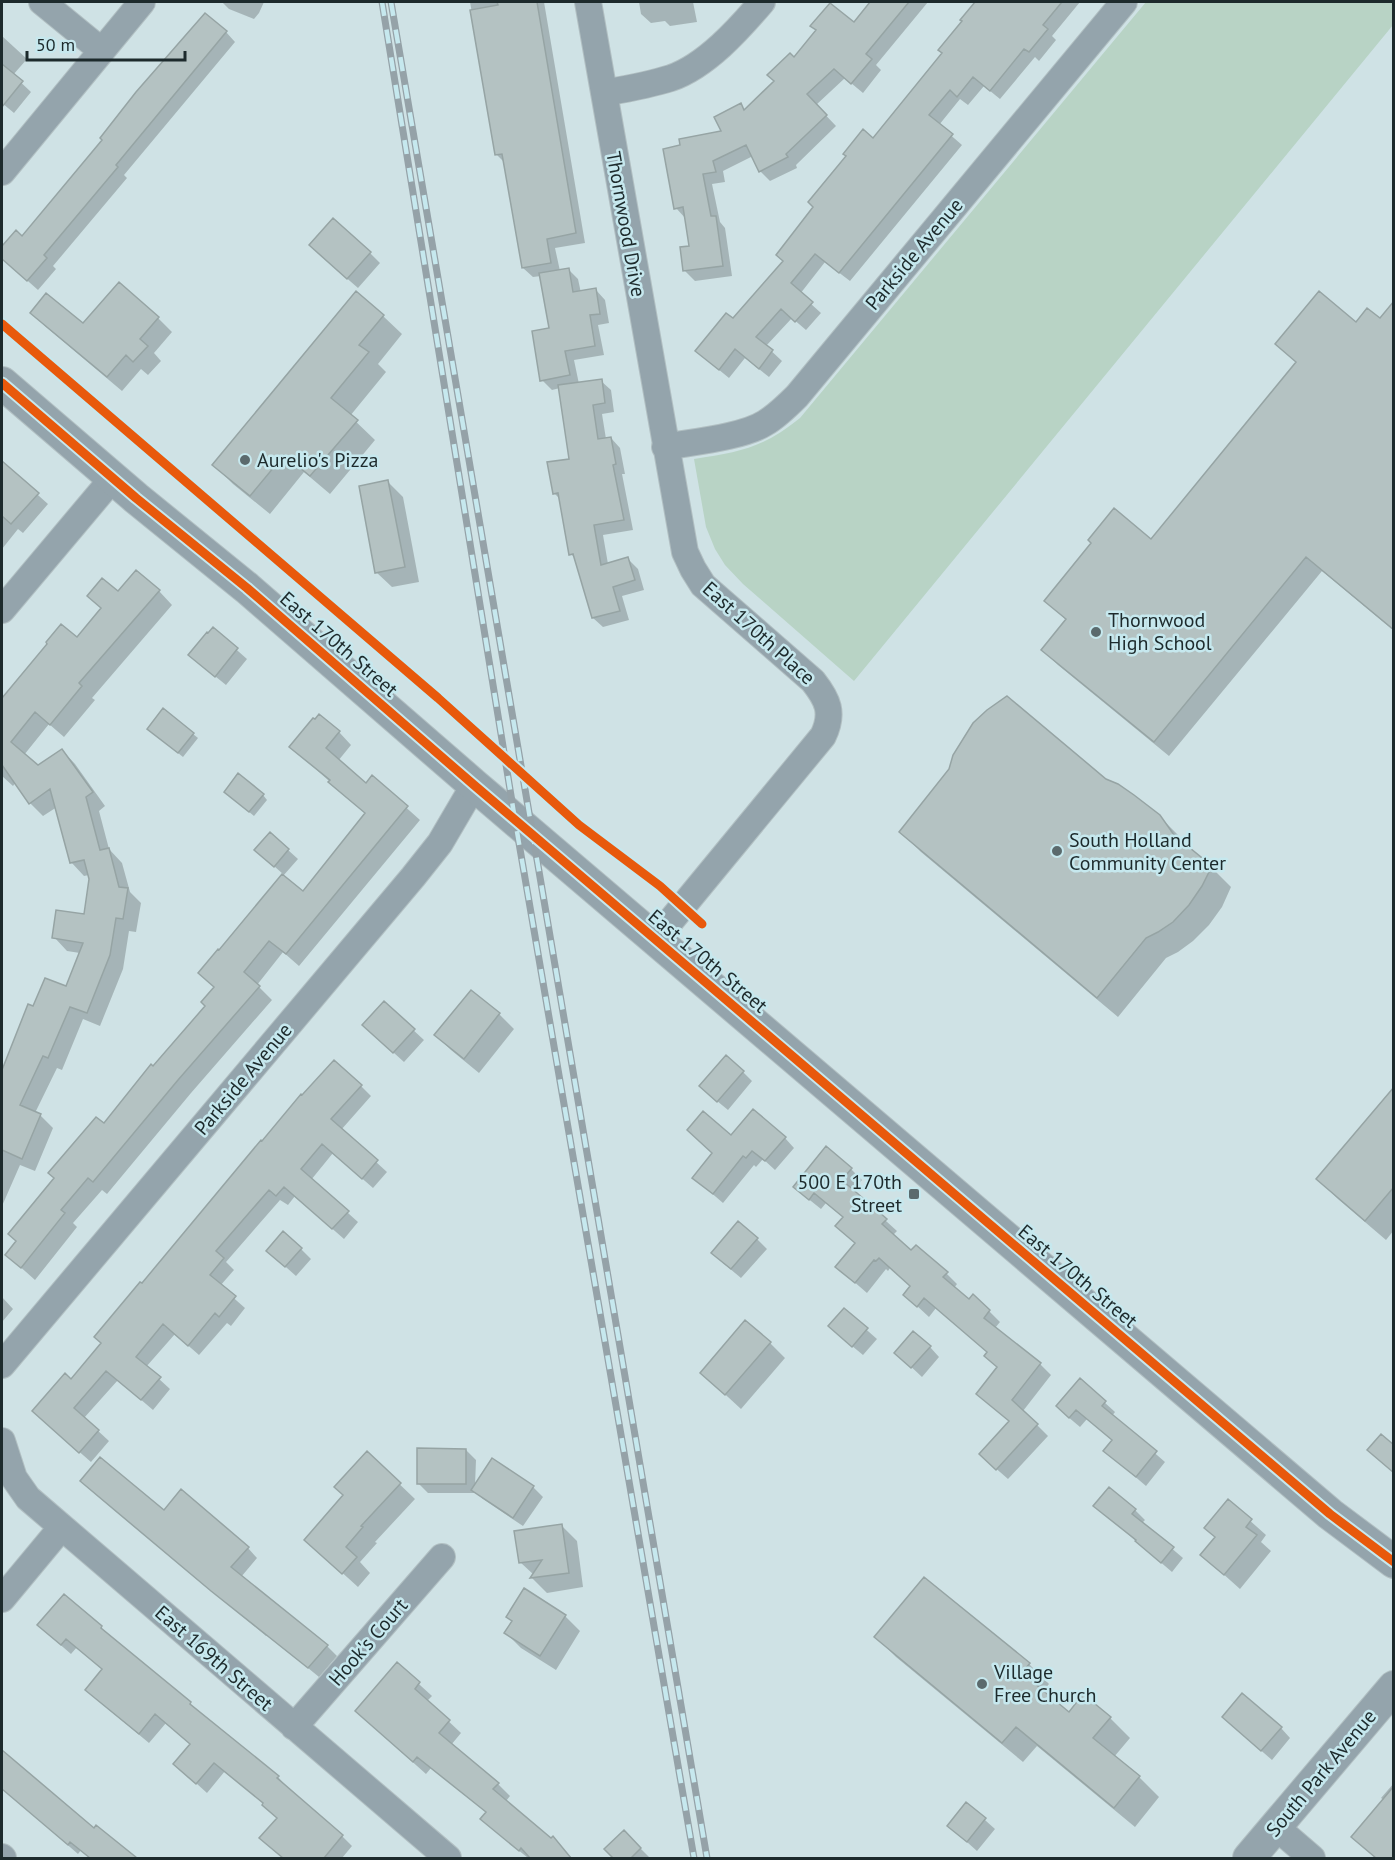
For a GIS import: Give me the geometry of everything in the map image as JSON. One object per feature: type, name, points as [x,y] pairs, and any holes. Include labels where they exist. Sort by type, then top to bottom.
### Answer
[{"type":"street","points":[[42,2],[102,51]]},
{"type":"street","points":[[2,172],[142,2]]},
{"type":"street","name":"Thornwood Drive","points":[[588,2],[665,447]]},
{"type":"street","points":[[604,93],[673,78],[699,63],[736,30],[762,2]]},
{"type":"street","name":"Parkside Avenue","points":[[665,447],[730,435],[763,425],[781,412],[1124,2]]},
{"type":"street","name":"East 170th Street","points":[[2,383],[247,588],[474,786],[1330,1514],[1394,1562]]},
{"type":"street","name":"East 170th Place","points":[[655,940],[823,736],[829,724],[829,710],[824,694],[813,681],[703,585],[693,569],[685,552],[665,447]]},
{"type":"street","points":[[2,610],[113,478]]},
{"type":"street","name":"Parkside Avenue","points":[[2,1365],[413,877],[440,843],[474,786]]},
{"type":"street","name":"East 169th Street","points":[[2,1441],[14,1478],[28,1498],[448,1858]]},
{"type":"street","points":[[2,1599],[61,1528]]},
{"type":"street","name":"Hook's Court","points":[[294,1727],[442,1557]]},
{"type":"street","name":"South Park Avenue","points":[[1249,1858],[1394,1687]]},
{"type":"street","points":[[1276,1827],[1312,1858]]},
{"type":"green space","points":[[1146,2],[1393,2],[1393,25],[854,681],[743,584],[725,565],[706,527],[694,459],[750,447],[774,436],[800,418]]},
{"type":"building","points":[[497,2],[537,2],[576,233],[547,239],[551,263],[522,268],[502,154],[495,155],[470,10],[498,5]]},
{"type":"building","points":[[870,2],[909,2],[866,54],[872,59],[851,84],[834,69],[807,94],[827,115],[786,154],[788,157],[759,172],[746,145],[713,161],[716,172],[703,174],[711,216],[716,216],[723,266],[683,271],[680,247],[689,246],[683,207],[674,209],[663,149],[680,145],[679,139],[721,131],[714,117],[741,103],[744,110],[774,81],[767,75],[790,53],[794,57],[816,30],[810,26],[830,3],[854,22]]},
{"type":"building","points":[[975,2],[1062,2],[1043,25],[1048,29],[1029,52],[1024,49],[990,91],[973,77],[957,97],[950,90],[929,115],[953,134],[839,273],[815,254],[791,283],[813,302],[795,322],[781,309],[756,337],[773,350],[759,369],[735,349],[719,370],[695,351],[726,313],[733,318],[783,261],[776,255],[813,207],[808,202],[846,156],[843,154],[863,129],[873,138],[942,53],[938,50]]},
{"type":"building","points":[[205,13],[227,31],[44,255],[47,258],[27,281],[2,259],[2,246],[16,230],[22,236],[102,140],[100,138],[136,92]]},
{"type":"building","points":[[2,64],[23,81],[2,107]]},
{"type":"building","points":[[333,218],[371,252],[347,279],[309,245]]},
{"type":"building","points":[[569,268],[573,292],[596,288],[600,314],[590,315],[595,346],[565,351],[570,375],[540,381],[532,331],[549,328],[539,273]]},
{"type":"building","points":[[119,282],[159,317],[140,339],[148,346],[133,362],[126,355],[107,377],[30,313],[46,293],[83,323]]},
{"type":"building","points":[[356,291],[384,315],[359,345],[369,352],[331,398],[358,420],[310,476],[284,455],[250,496],[212,465]]},
{"type":"building","points":[[1319,291],[1356,322],[1367,308],[1380,318],[1394,301],[1394,630],[1306,557],[1154,742],[1041,650],[1066,619],[1044,601],[1091,543],[1088,540],[1114,508],[1151,539],[1296,362],[1275,344]]},
{"type":"building","points":[[602,379],[605,403],[593,405],[598,439],[611,437],[616,464],[613,465],[624,520],[594,525],[601,565],[628,557],[635,580],[613,587],[620,611],[592,618],[573,554],[569,555],[558,493],[553,494],[547,462],[569,459],[558,385]]},
{"type":"building","points":[[2,461],[39,493],[11,524],[2,516]]},
{"type":"building","points":[[388,480],[405,567],[375,573],[359,486]]},
{"type":"building","points":[[136,570],[160,590],[79,683],[82,686],[50,725],[35,712],[11,742],[38,765],[62,749],[93,792],[86,797],[100,850],[109,848],[119,887],[128,888],[123,919],[116,918],[110,955],[87,1013],[70,1007],[48,1058],[43,1056],[20,1105],[41,1114],[22,1159],[2,1150],[2,1070],[28,1004],[33,1006],[45,978],[66,986],[83,943],[52,938],[56,910],[84,914],[89,879],[84,860],[70,863],[50,789],[29,804],[2,765],[2,698],[61,624],[77,637],[101,608],[87,596],[102,578],[118,591]]},
{"type":"building","points":[[213,627],[238,648],[215,677],[188,655]]},
{"type":"building","name":"South Holland Community Center","points":[[1007,696],[1106,779],[1118,784],[1160,815],[1174,835],[1212,866],[1189,905],[1173,922],[1146,938],[1097,998],[899,832],[949,769],[953,755],[973,723]]},
{"type":"building","points":[[163,708],[194,733],[178,753],[147,729]]},
{"type":"building","points":[[319,714],[340,731],[326,748],[366,783],[372,775],[408,806],[286,954],[269,941],[244,972],[260,986],[93,1182],[88,1178],[61,1210],[65,1213],[21,1268],[5,1255],[16,1241],[8,1234],[54,1178],[48,1173],[96,1117],[104,1123],[151,1064],[153,1066],[205,1006],[201,1002],[214,987],[198,973],[282,874],[303,891],[365,813],[328,782],[330,780],[289,747]]},
{"type":"building","points":[[238,773],[264,794],[249,812],[224,792]]},
{"type":"building","points":[[270,832],[289,849],[274,867],[254,850]]},
{"type":"building","points":[[471,990],[500,1013],[464,1059],[434,1035]]},
{"type":"building","points":[[384,1001],[415,1029],[393,1053],[362,1025]]},
{"type":"building","points":[[726,1055],[744,1071],[717,1102],[699,1086]]},
{"type":"building","points":[[334,1060],[362,1085],[331,1119],[378,1160],[362,1179],[322,1144],[301,1169],[349,1211],[332,1229],[284,1187],[276,1196],[269,1190],[216,1251],[224,1258],[210,1275],[236,1296],[219,1317],[215,1313],[188,1346],[163,1324],[136,1357],[161,1377],[141,1400],[106,1371],[74,1408],[99,1430],[79,1453],[32,1411],[65,1373],[71,1379],[101,1343],[94,1337],[261,1140]]},
{"type":"building","points":[[1394,1087],[1394,1187],[1365,1221],[1316,1179]]},
{"type":"building","points":[[753,1109],[786,1137],[765,1161],[752,1151],[746,1158],[743,1156],[713,1194],[692,1178],[712,1153],[687,1130],[703,1111],[731,1135]]},
{"type":"building","points":[[826,1146],[852,1168],[842,1180],[887,1219],[882,1224],[911,1250],[916,1245],[948,1272],[943,1277],[969,1299],[973,1294],[990,1310],[984,1318],[1041,1363],[1012,1400],[1038,1424],[996,1470],[979,1454],[1009,1421],[976,1394],[997,1367],[984,1356],[987,1352],[924,1298],[917,1307],[903,1295],[910,1286],[879,1258],[874,1260],[855,1283],[835,1267],[855,1243],[835,1226],[843,1217],[814,1193],[809,1200],[793,1187]]},
{"type":"building","points":[[738,1221],[758,1238],[731,1269],[711,1253]]},
{"type":"building","points":[[283,1231],[302,1248],[285,1267],[266,1251]]},
{"type":"building","points":[[844,1308],[868,1328],[852,1347],[828,1326]]},
{"type":"building","points":[[745,1320],[771,1342],[725,1395],[700,1373]]},
{"type":"building","points":[[913,1331],[931,1346],[911,1368],[894,1353]]},
{"type":"building","points":[[1080,1378],[1106,1401],[1102,1406],[1157,1451],[1136,1477],[1103,1451],[1112,1440],[1076,1410],[1069,1418],[1056,1406]]},
{"type":"building","points":[[1381,1434],[1394,1445],[1394,1473],[1367,1450]]},
{"type":"building","points":[[417,1448],[466,1449],[466,1484],[417,1484]]},
{"type":"building","points":[[367,1451],[401,1483],[361,1526],[363,1527],[346,1547],[357,1557],[342,1574],[304,1540],[343,1495],[334,1487]]},
{"type":"building","points":[[100,1457],[164,1510],[181,1489],[249,1547],[231,1567],[328,1645],[308,1668],[211,1591],[80,1481]]},
{"type":"building","points":[[492,1458],[534,1486],[513,1518],[471,1490]]},
{"type":"building","points":[[1109,1487],[1136,1509],[1132,1514],[1174,1547],[1161,1563],[1093,1506]]},
{"type":"building","points":[[1228,1499],[1252,1519],[1246,1527],[1257,1535],[1224,1575],[1200,1555],[1215,1537],[1204,1528]]},
{"type":"building","points":[[562,1524],[569,1573],[530,1578],[542,1560],[519,1563],[514,1531]]},
{"type":"building","name":"Village Free Church","points":[[924,1577],[1030,1663],[1022,1673],[1069,1712],[1083,1694],[1111,1717],[1093,1738],[1140,1776],[1114,1808],[1016,1727],[1002,1743],[874,1637]]},
{"type":"building","points":[[524,1588],[566,1615],[540,1656],[504,1633],[512,1621],[506,1617]]},
{"type":"building","points":[[64,1594],[102,1626],[101,1628],[191,1702],[190,1704],[279,1776],[277,1778],[343,1835],[324,1858],[283,1858],[259,1838],[277,1818],[262,1805],[263,1803],[214,1763],[196,1784],[173,1764],[190,1744],[155,1714],[139,1734],[85,1690],[102,1669],[66,1639],[61,1645],[37,1625]]},
{"type":"building","points":[[397,1662],[420,1682],[415,1689],[450,1720],[439,1733],[499,1783],[493,1789],[551,1838],[553,1836],[571,1858],[530,1858],[521,1848],[519,1851],[480,1819],[486,1812],[417,1757],[413,1762],[355,1711]]},
{"type":"building","points":[[1242,1693],[1282,1727],[1261,1751],[1222,1717]]},
{"type":"building","points":[[2,1750],[94,1828],[96,1825],[137,1858],[90,1858],[70,1842],[68,1845],[2,1789]]},
{"type":"building","points":[[1394,1786],[1394,1858],[1376,1858],[1351,1837]]},
{"type":"building","points":[[966,1802],[986,1818],[967,1842],[947,1826]]},
{"type":"building","points":[[624,1830],[641,1848],[631,1858],[613,1858],[604,1849]]},
{"type":"railway","points":[[382,2],[515,820],[694,1858]]},
{"type":"railway","points":[[391,2],[707,1858]]},
{"type":"cycle path","points":[[2,324],[438,698],[579,825],[660,886],[702,924]]},
{"type":"cycle path","points":[[2,383],[136,498],[247,588],[474,785],[1330,1514],[1394,1562]]},
{"type":"place","name":"Aurelio's Pizza","points":[[245,460]]},
{"type":"place","name":"Thornwood High School","points":[[1096,632]]},
{"type":"place","name":"South Holland Community Center","points":[[1057,851]]},
{"type":"place","name":"500 E 170th Street","points":[[914,1194]]},
{"type":"place","name":"Village Free Church","points":[[982,1684]]}]
